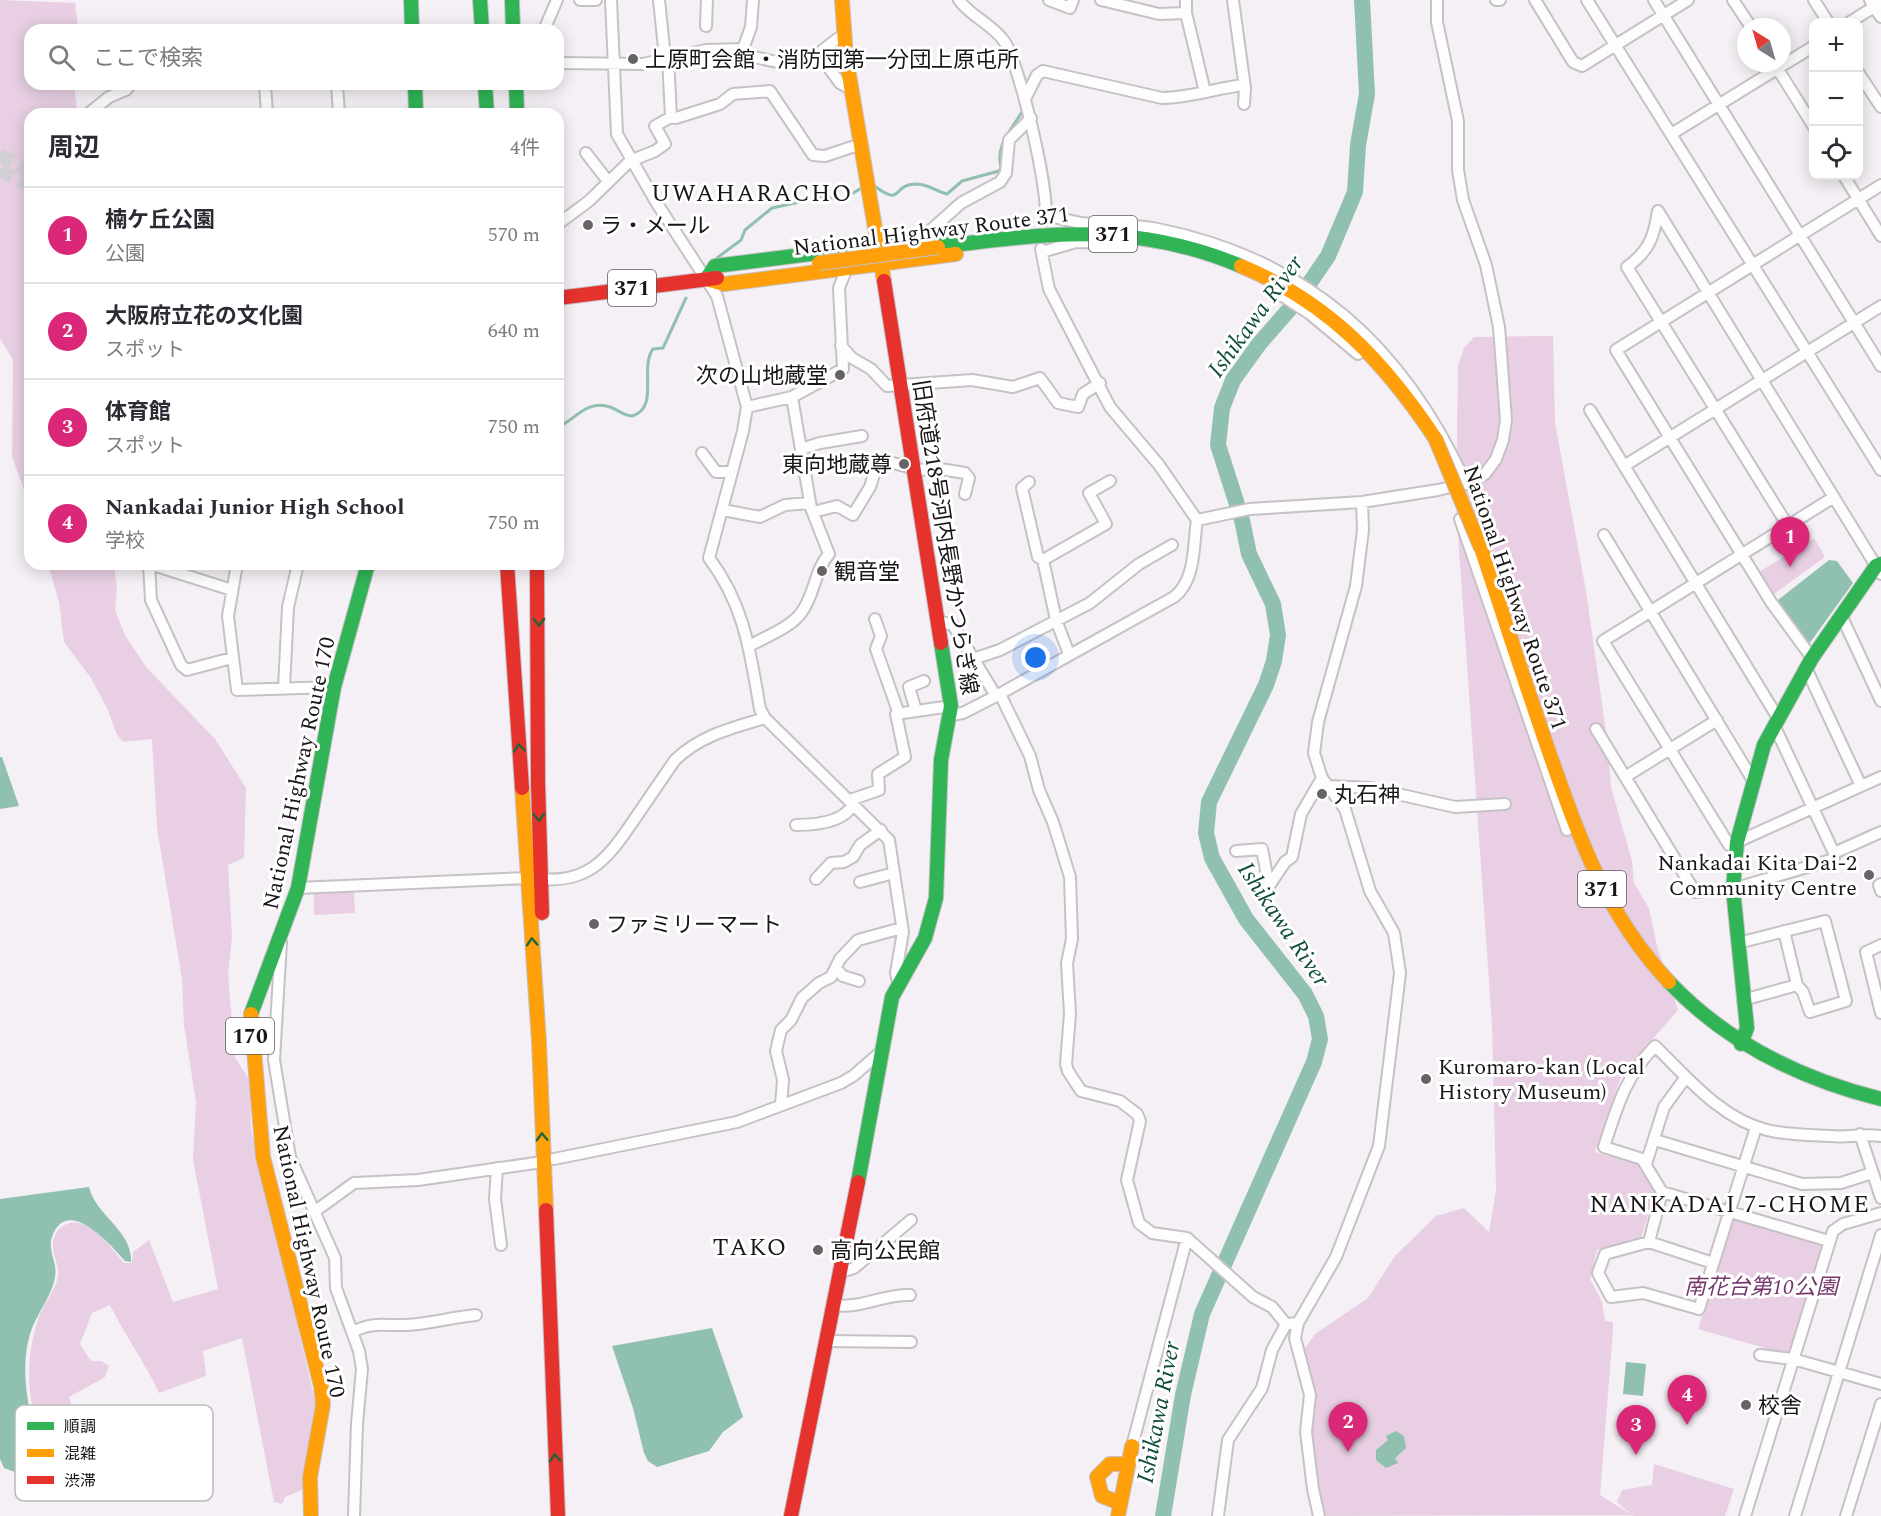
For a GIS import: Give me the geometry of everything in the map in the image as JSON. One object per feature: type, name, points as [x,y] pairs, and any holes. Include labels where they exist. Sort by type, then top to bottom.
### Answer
[{"type":"main road","points":[[411,0],[412,24]]},
{"type":"main road","points":[[480,0],[482,24]]},
{"type":"main road","points":[[512,0],[513,24]]},
{"type":"main road","name":"旧府道218号河内長野かつらぎ線","points":[[791,1516],[898,982],[926,941],[933,915],[940,828],[941,758],[951,711],[901,386],[851,89],[842,0]]},
{"type":"main road","points":[[415,90],[416,108]]},
{"type":"main road","points":[[485,90],[487,108]]},
{"type":"main road","points":[[516,90],[517,108]]},
{"type":"main road","points":[[1041,225],[1060,225],[1079,233],[1058,243],[997,248],[846,270],[724,285],[706,279],[715,266],[919,240],[1041,225]]},
{"type":"main road","name":"National Highway Route 371","points":[[564,297],[938,247],[1040,235],[1079,233],[1123,234],[1187,246],[1238,263],[1281,283],[1326,313],[1380,361],[1398,382],[1435,438],[1481,548],[1542,735],[1587,856],[1605,894],[1628,933],[1661,975],[1701,1013],[1741,1044],[1784,1068],[1849,1093],[1881,1099]]},
{"type":"main road","points":[[1741,1044],[1747,1028],[1733,889],[1736,845],[1764,745],[1809,663],[1840,615],[1879,568]]},
{"type":"main road","name":"National Highway Route 170","points":[[311,1516],[310,1478],[323,1405],[321,1386],[263,1157],[250,1017],[281,940],[298,888],[334,687],[366,570]]},
{"type":"main road","points":[[508,570],[534,879],[548,1160],[570,1516]]},
{"type":"main road","points":[[534,879],[537,570]]},
{"type":"main road","points":[[548,1160],[549,1260],[558,1516]]},
{"type":"main road","points":[[1128,1464],[1111,1463],[1102,1468],[1097,1477],[1102,1496],[1119,1509],[1132,1446]]},
{"type":"street","points":[[547,24],[557,0]]},
{"type":"street","points":[[580,0],[596,0]]},
{"type":"street","points":[[611,0],[617,134],[630,161],[706,279],[722,308],[747,407],[743,431],[709,558],[738,606],[749,646],[760,709],[765,718],[881,830],[888,840],[902,928],[896,973],[898,982]]},
{"type":"street","points":[[659,0],[667,57],[671,117]]},
{"type":"street","points":[[706,26],[707,0]]},
{"type":"street","points":[[564,63],[613,65],[650,63],[667,57],[706,50],[743,49],[751,27],[753,0]]},
{"type":"street","points":[[960,0],[1005,42],[1026,97],[1045,218],[1079,223],[1155,228],[1201,239],[1268,266],[1315,291],[1372,340],[1399,369],[1431,414],[1466,484]]},
{"type":"street","points":[[1049,0],[1070,8],[1073,0]]},
{"type":"street","points":[[1101,0],[1159,14],[1186,13]]},
{"type":"street","points":[[1186,0],[1186,13],[1205,92]]},
{"type":"street","points":[[1233,0],[1244,85],[1244,104]]},
{"type":"street","points":[[1197,520],[1250,509],[1362,502],[1448,488],[1466,484],[1485,474],[1496,459],[1503,440],[1506,420],[1499,327],[1486,265],[1462,200],[1458,170],[1458,121],[1437,22],[1437,0]]},
{"type":"street","points":[[1535,0],[1573,62],[1582,66],[1688,0]]},
{"type":"street","points":[[1587,0],[1673,133],[1881,470]]},
{"type":"street","points":[[1654,0],[1881,366]]},
{"type":"street","points":[[1733,0],[1745,18]]},
{"type":"street","points":[[1814,0],[1825,18]]},
{"type":"street","points":[[1855,18],[1875,3],[1881,17]]},
{"type":"street","points":[[706,50],[745,54],[770,62],[808,60],[844,35]]},
{"type":"street","points":[[1791,58],[1809,48]]},
{"type":"street","points":[[818,53],[840,83],[851,89]]},
{"type":"street","points":[[1026,97],[1037,75],[1043,71],[1162,98],[1182,98],[1244,85]]},
{"type":"street","points":[[1673,133],[1767,72]]},
{"type":"street","points":[[1780,72],[1813,126]]},
{"type":"street","points":[[1863,80],[1881,107]]},
{"type":"street","points":[[95,108],[109,97],[126,90]]},
{"type":"street","points":[[265,90],[267,108]]},
{"type":"street","points":[[337,90],[339,108]]},
{"type":"street","points":[[564,220],[589,201],[607,180],[630,161],[655,151],[664,144],[655,126],[671,117],[676,118],[720,104],[733,94],[770,91],[813,155],[825,156],[861,144]]},
{"type":"street","points":[[919,240],[961,203],[1000,182],[1006,173],[1010,140],[1030,118]]},
{"type":"street","points":[[586,153],[607,180]]},
{"type":"street","points":[[1846,180],[1881,236]]},
{"type":"street","points":[[1861,786],[1809,663],[1616,350],[1881,185]]},
{"type":"street","points":[[1788,526],[1627,267],[1648,248],[1655,234],[1658,211],[1879,568]]},
{"type":"street","points":[[898,714],[916,711],[963,713],[1182,591],[1189,578],[1197,520],[1160,465],[1110,406],[1049,289],[1041,251],[1076,242],[1113,242],[1170,250],[1237,273],[1276,291],[1330,329],[1374,369],[1418,429],[1448,488],[1566,831]]},
{"type":"street","points":[[747,407],[792,397],[843,369],[839,288],[846,270]]},
{"type":"street","points":[[1624,466],[1881,306]]},
{"type":"street","points":[[842,346],[852,358],[871,369],[883,384],[901,386],[972,380],[1013,387],[1040,378],[1058,403],[1078,407],[1083,394],[1100,383]]},
{"type":"street","points":[[749,646],[789,624],[801,613],[817,578],[819,566],[829,555],[812,508],[792,397]]},
{"type":"street","points":[[1590,410],[1776,722],[1811,807],[1834,853],[1834,859],[1733,889],[1695,892],[1596,729]]},
{"type":"street","points":[[801,449],[820,443],[862,436]]},
{"type":"street","points":[[702,453],[716,472],[732,472]]},
{"type":"street","points":[[723,510],[760,517],[784,505],[812,508],[837,506],[853,515],[870,487],[878,462],[889,462],[913,469],[934,468],[965,473],[969,478],[965,494]]},
{"type":"street","points":[[1044,560],[1106,524],[1089,493],[1110,481]]},
{"type":"street","points":[[1029,482],[1022,488],[1038,557],[1044,560]]},
{"type":"street","points":[[1834,497],[1603,640],[1729,845],[1736,845],[1811,807],[1881,777]]},
{"type":"street","points":[[1319,1516],[1312,1489],[1306,1432],[1310,1395],[1295,1338],[1298,1323],[1327,1276],[1379,1146],[1400,973],[1394,933],[1370,891],[1345,809],[1325,782],[1314,753],[1314,739],[1356,585],[1363,530],[1362,502]]},
{"type":"street","points":[[1604,535],[1754,782]]},
{"type":"street","points":[[976,658],[1000,650],[1090,603],[1139,564],[1172,545]]},
{"type":"street","points":[[1044,560],[1056,620],[1069,654]]},
{"type":"street","points":[[149,570],[151,600],[182,665],[187,670],[232,658]]},
{"type":"street","points":[[168,570],[232,590]]},
{"type":"street","points":[[236,570],[228,616],[237,690],[334,687]]},
{"type":"street","points":[[284,688],[288,607],[297,570]]},
{"type":"street","points":[[1840,615],[1881,701]]},
{"type":"street","points":[[851,802],[879,790],[878,774],[905,757],[896,714],[898,714],[876,650],[880,636],[875,619]]},
{"type":"street","points":[[938,621],[953,625],[998,695],[1030,756],[1039,790],[1053,822],[1070,877],[1072,939],[1067,963],[1070,1014],[1066,1064],[1081,1091],[1088,1095],[1111,1097],[1137,1114],[1140,1121],[1127,1180],[1139,1223],[1152,1233],[1190,1241],[1253,1297],[1272,1307],[1286,1324]]},
{"type":"street","points":[[916,711],[909,687],[924,681]]},
{"type":"street","points":[[298,888],[566,878],[597,866],[612,853],[675,760],[689,747],[705,737],[765,718]]},
{"type":"street","points":[[1625,777],[1717,720]]},
{"type":"street","points":[[1325,782],[1371,788],[1455,807],[1505,804]]},
{"type":"street","points":[[1236,851],[1262,849],[1269,886],[1285,862],[1292,857],[1301,814],[1325,782]]},
{"type":"street","points":[[796,825],[814,825],[832,819],[850,811],[851,802]]},
{"type":"street","points":[[815,875],[831,863],[844,862],[853,857],[860,844],[881,830]]},
{"type":"street","points":[[1834,853],[1881,832]]},
{"type":"street","points":[[860,882],[894,873]]},
{"type":"street","points":[[1881,884],[1878,885],[1881,891]]},
{"type":"street","points":[[1738,943],[1784,931],[1825,921],[1846,1001],[1810,1012],[1803,992],[1797,985],[1784,931]]},
{"type":"street","points":[[781,1105],[783,1080],[776,1051],[777,1037],[791,1020],[802,998],[819,983],[831,977],[840,959],[858,940],[902,928]]},
{"type":"street","points":[[281,940],[283,947],[274,1060],[290,1157],[335,1258],[336,1288],[362,1369],[357,1424],[354,1516]]},
{"type":"street","points":[[1881,945],[1866,951],[1881,1013]]},
{"type":"street","points":[[836,969],[843,976],[860,981]]},
{"type":"street","points":[[1743,1000],[1797,985]]},
{"type":"street","points":[[1648,1242],[1662,1192],[1642,1159],[1604,1147],[1624,1086],[1641,1060],[1655,1046],[1686,1077],[1727,1112],[1756,1127],[1835,1137],[1860,1134],[1881,1136]]},
{"type":"street","points":[[314,1212],[354,1183],[418,1180],[548,1160],[737,1122],[841,1083],[853,1076],[883,1050]]},
{"type":"street","points":[[1646,1164],[1667,1101],[1686,1077]]},
{"type":"street","points":[[1713,1263],[1648,1242],[1605,1254],[1598,1274],[1611,1297],[1643,1293],[1699,1309],[1756,1127]]},
{"type":"street","points":[[1860,1134],[1881,1198]]},
{"type":"street","points":[[1655,1140],[1744,1168],[1809,1184],[1841,1183],[1872,1173]]},
{"type":"street","points":[[497,1168],[495,1199],[501,1245]]},
{"type":"street","points":[[1662,1192],[1730,1210],[1829,1241]]},
{"type":"street","points":[[1745,1516],[1829,1241],[1838,1227],[1881,1213]]},
{"type":"street","points":[[841,1272],[854,1268],[911,1220]]},
{"type":"street","points":[[1795,1516],[1881,1235]]},
{"type":"street","points":[[1132,1446],[1190,1241]]},
{"type":"street","points":[[835,1305],[851,1307],[891,1296],[910,1294]]},
{"type":"street","points":[[352,1332],[369,1324],[407,1325],[447,1317],[476,1316]]},
{"type":"street","points":[[1286,1324],[1298,1323]]},
{"type":"street","points":[[1218,1516],[1228,1440],[1262,1388],[1272,1350],[1286,1324]]},
{"type":"street","points":[[827,1341],[911,1342]]},
{"type":"street","points":[[1760,1354],[1793,1359],[1881,1384]]},
{"type":"street","points":[[1846,1516],[1881,1404]]},
{"type":"green space","points":[[0,0],[75,3],[78,24],[24,24],[24,90],[75,90],[77,108],[24,108],[24,490],[12,456],[13,360],[0,338]]},
{"type":"green space","points":[[1553,336],[1555,423],[1586,591],[1607,739],[1611,787],[1632,861],[1634,883],[1649,908],[1657,946],[1678,1010],[1622,1074],[1595,1152],[1639,1165],[1655,1193],[1641,1238],[1597,1250],[1590,1279],[1602,1302],[1605,1321],[1613,1322],[1600,1495],[1632,1515],[1325,1516],[1319,1498],[1303,1351],[1315,1334],[1368,1298],[1395,1256],[1436,1216],[1464,1208],[1489,1232],[1496,1190],[1492,1025],[1456,506],[1458,365],[1464,348],[1474,337]]},
{"type":"green space","points":[[1814,538],[1825,557],[1770,597],[1756,574]]},
{"type":"green space","points":[[50,570],[115,570],[117,590],[115,610],[125,635],[146,667],[215,739],[246,788],[244,858],[228,865],[232,937],[228,974],[235,1058],[250,1080],[251,1129],[317,1409],[304,1489],[285,1497],[282,1504],[274,1502],[242,1338],[203,1351],[206,1376],[159,1393],[110,1305],[92,1313],[80,1344],[91,1361],[101,1361],[109,1366],[105,1377],[69,1397],[71,1405],[32,1405],[29,1375],[31,1347],[38,1319],[58,1277],[53,1241],[56,1233],[62,1227],[75,1222],[91,1228],[124,1263],[132,1263],[133,1252],[149,1240],[173,1302],[218,1289],[193,1160],[196,1102],[184,1025],[182,979],[157,828],[152,739],[123,742],[116,733],[108,710],[91,678],[64,642],[59,602]]},
{"type":"green space","points":[[354,892],[355,913],[314,915],[314,894]]},
{"type":"green space","name":"南花台第10公園","points":[[1733,1219],[1820,1242],[1823,1248],[1790,1355],[1698,1329]]},
{"type":"green space","points":[[1654,1464],[1734,1489],[1725,1516],[1633,1516],[1617,1502],[1622,1490],[1652,1485]]},
{"type":"shaded area","points":[[1829,560],[1837,561],[1853,583],[1809,644],[1804,642],[1778,600]]},
{"type":"shaded area","points":[[0,757],[2,757],[19,806],[0,809]]},
{"type":"shaded area","points":[[89,1187],[99,1207],[126,1241],[131,1262],[125,1261],[100,1235],[78,1221],[68,1220],[59,1225],[52,1237],[55,1277],[51,1291],[31,1331],[27,1347],[25,1364],[29,1405],[15,1405],[15,1472],[4,1468],[0,1459],[0,1199]]},
{"type":"shaded area","points":[[712,1328],[743,1417],[723,1432],[709,1451],[657,1467],[648,1461],[644,1453],[633,1408],[612,1346]]},
{"type":"shaded area","points":[[1626,1362],[1646,1364],[1643,1396],[1623,1394]]},
{"type":"shaded area","points":[[1396,1431],[1404,1436],[1406,1448],[1395,1458],[1398,1463],[1386,1468],[1376,1460],[1376,1450],[1388,1440],[1386,1436]]},
{"type":"waterway","name":"Ishikawa River","points":[[1163,1516],[1183,1395],[1202,1314],[1314,1062],[1320,1039],[1316,1016],[1305,994],[1246,919],[1212,858],[1206,833],[1209,802],[1266,685],[1274,661],[1278,635],[1273,604],[1249,554],[1242,520],[1218,445],[1222,408],[1233,380],[1259,344],[1300,297],[1328,256],[1355,192],[1358,145],[1367,94],[1362,0]]},
{"type":"waterway","points":[[873,185],[889,195],[897,194],[908,185],[915,184],[947,194],[962,181],[999,171],[1003,143],[1024,108]]},
{"type":"waterway","points":[[717,258],[741,240],[745,230],[772,208],[822,197],[842,200],[863,187]]},
{"type":"waterway","points":[[564,424],[587,408],[594,406],[610,407],[632,416],[640,412],[647,396],[649,357],[653,349],[663,348],[686,298]]},
{"type":"tunnel","points":[[0,155],[24,167]]},
{"type":"tunnel","points":[[0,171],[24,182]]},
{"type":"traffic: fast","points":[[411,0],[412,24]]},
{"type":"traffic: fast","points":[[480,0],[482,24]]},
{"type":"traffic: fast","points":[[512,0],[513,24]]},
{"type":"traffic: fast","points":[[415,90],[416,108]]},
{"type":"traffic: fast","points":[[485,90],[487,108]]},
{"type":"traffic: fast","points":[[516,90],[517,108]]},
{"type":"traffic: fast","points":[[938,247],[1017,238],[1091,234],[1164,242],[1241,266]]},
{"type":"traffic: fast","points":[[706,279],[715,266],[953,236]]},
{"type":"traffic: fast","points":[[1741,1044],[1747,1028],[1733,889],[1737,842],[1764,745],[1812,658],[1876,566],[1881,564]]},
{"type":"traffic: fast","points":[[251,1014],[298,888],[334,687],[366,570]]},
{"type":"traffic: fast","points":[[858,1182],[892,997],[925,938],[936,898],[941,760],[951,706],[941,643]]},
{"type":"traffic: fast","points":[[1669,982],[1715,1023],[1766,1056],[1822,1081],[1881,1099]]},
{"type":"traffic: slow","points":[[842,0],[846,57],[884,281]]},
{"type":"traffic: slow","points":[[819,263],[938,247]]},
{"type":"traffic: slow","points":[[706,279],[724,284],[956,254]]},
{"type":"traffic: slow","points":[[1241,266],[1301,297],[1352,337],[1395,384],[1435,438]]},
{"type":"traffic: slow","points":[[1435,438],[1481,548]]},
{"type":"traffic: slow","points":[[1481,548],[1550,755],[1584,847],[1628,930],[1669,982]]},
{"type":"traffic: slow","points":[[522,788],[539,1042],[546,1210]]},
{"type":"traffic: slow","points":[[251,1014],[263,1157],[321,1386],[323,1405],[310,1477],[311,1516]]},
{"type":"traffic: slow","points":[[1118,1516],[1132,1446]]},
{"type":"traffic: slow","points":[[1120,1503],[1102,1496],[1097,1477],[1110,1464],[1128,1464]]},
{"type":"traffic: jam","points":[[564,297],[717,278]]},
{"type":"traffic: jam","points":[[884,281],[941,643]]},
{"type":"traffic: jam","points":[[507,570],[522,788]]},
{"type":"traffic: jam","points":[[537,570],[538,783],[542,913]]},
{"type":"traffic: jam","points":[[791,1516],[858,1182]]},
{"type":"traffic: jam","points":[[546,1210],[558,1516]]},
{"type":"place","name":"上原町会館・消防団第一分団上原屯所","points":[[633,59]]},
{"type":"place","name":"ラ・メール","points":[[588,225]]},
{"type":"place","name":"次の山地蔵堂","points":[[840,375]]},
{"type":"place","name":"東向地蔵尊","points":[[904,464]]},
{"type":"place","name":"楠ケ丘公園","points":[[1790,567]]},
{"type":"place","name":"観音堂","points":[[822,571]]},
{"type":"place","name":"丸石神","points":[[1322,794]]},
{"type":"place","name":"Nankadai Kita Dai-2 Community Centre","points":[[1869,875]]},
{"type":"place","name":"ファミリーマート","points":[[594,924]]},
{"type":"place","name":"Kuromaro-kan (Local History Museum)","points":[[1426,1079]]},
{"type":"place","name":"高向公民館","points":[[818,1250]]},
{"type":"place","name":"校舎","points":[[1746,1405]]},
{"type":"place","name":"Nankadai Junior High School","points":[[1687,1425]]},
{"type":"place","name":"大阪府立花の文化園","points":[[1348,1452]]},
{"type":"place","name":"体育館","points":[[1636,1455]]},
{"type":"district","name":"UWAHARACHO","points":[[752,193]]},
{"type":"district","name":"NANKADAI 7-CHOME","points":[[1730,1204]]},
{"type":"district","name":"TAKO","points":[[750,1247]]}]
